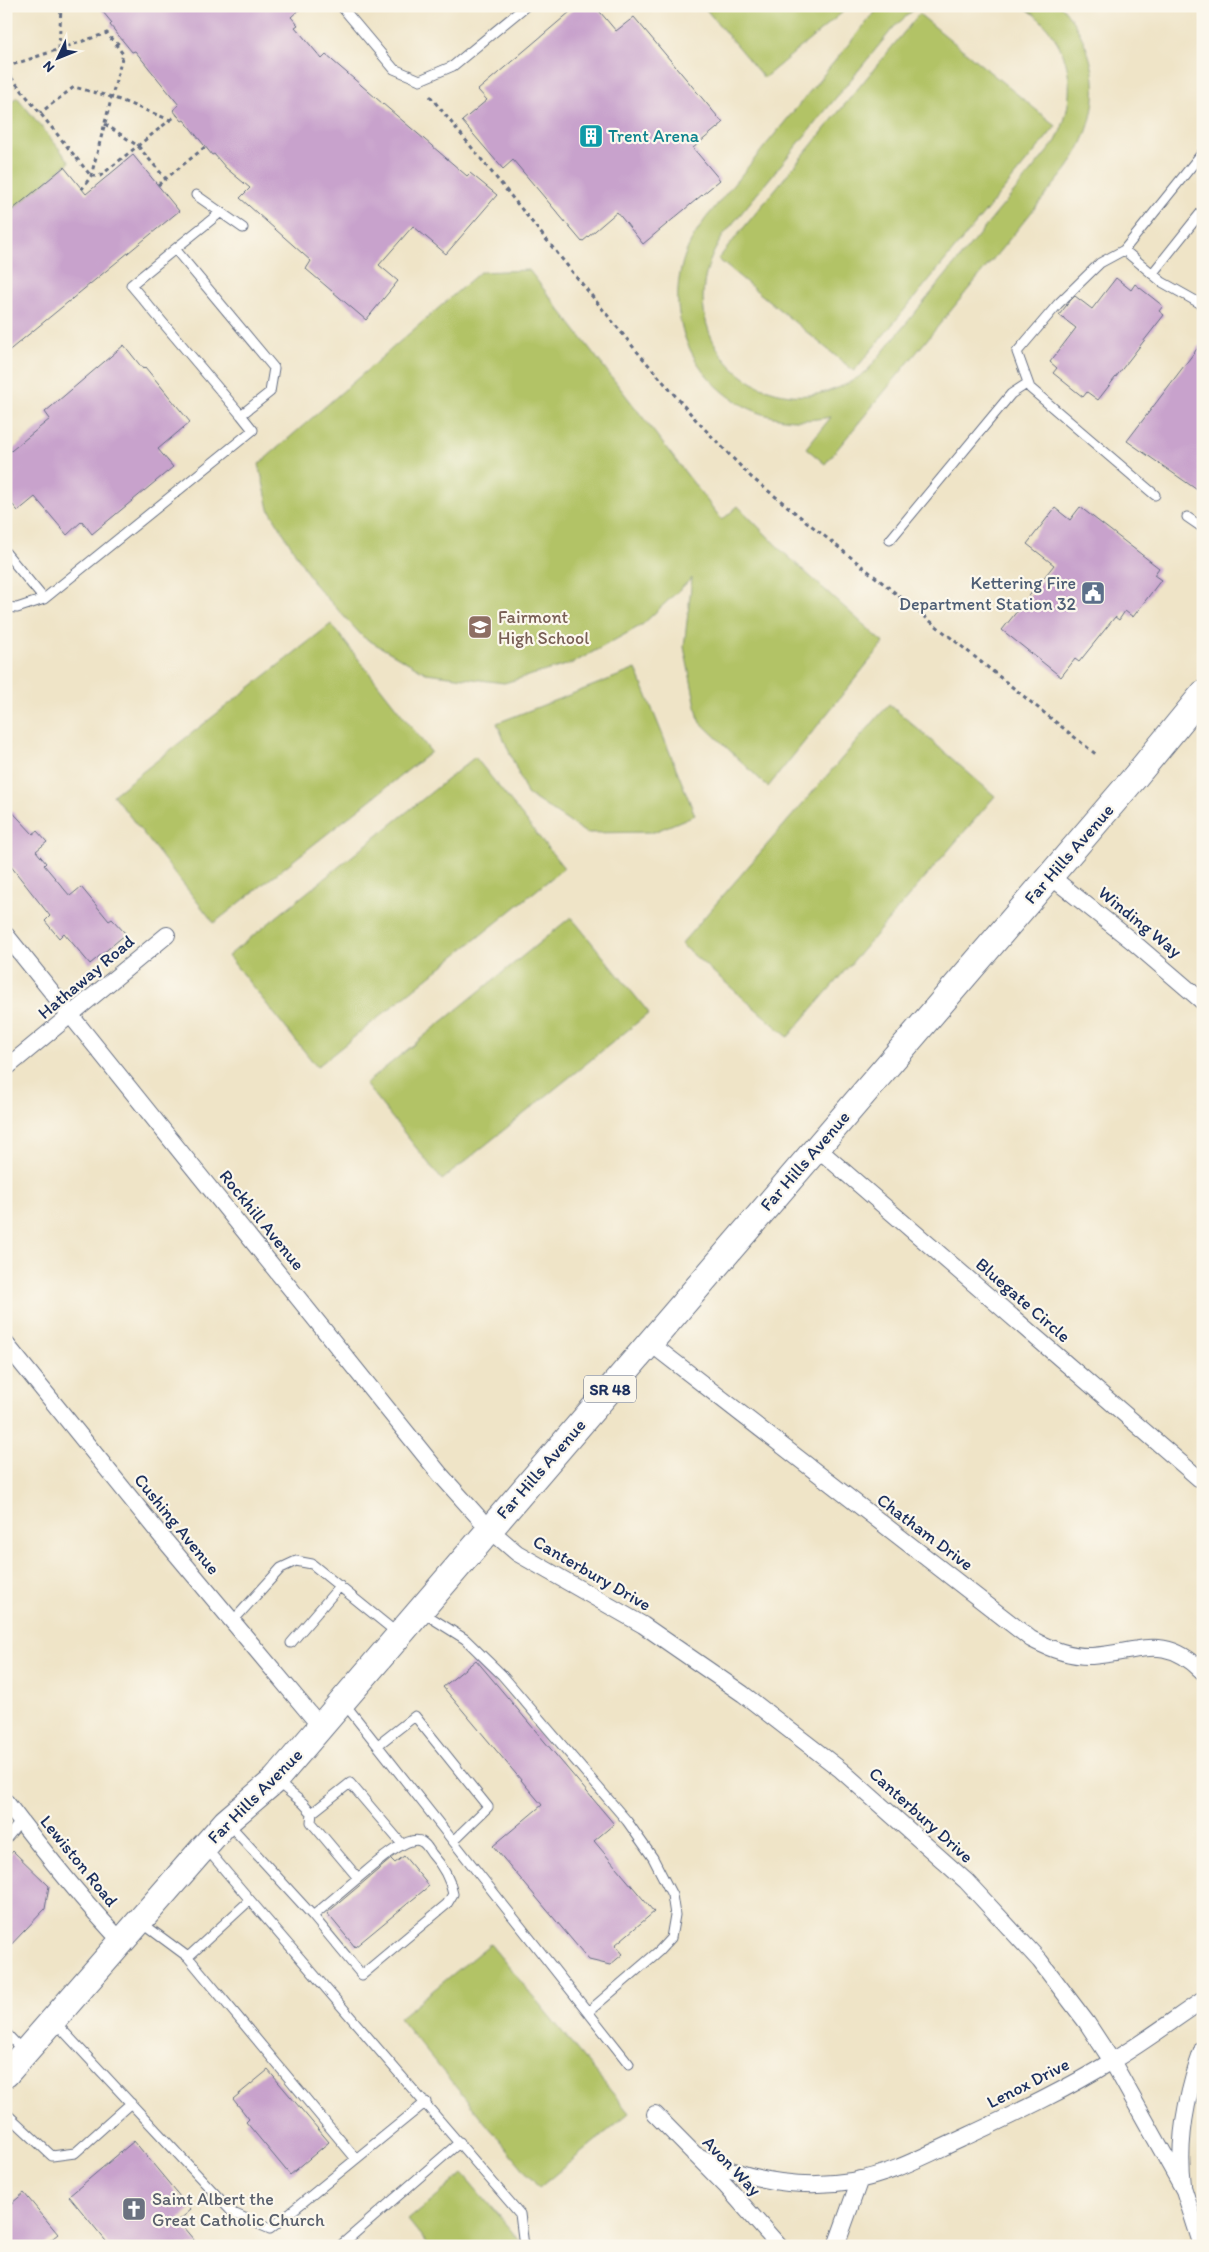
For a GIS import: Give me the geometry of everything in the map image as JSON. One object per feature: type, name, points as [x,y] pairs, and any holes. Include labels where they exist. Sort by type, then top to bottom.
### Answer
[{"type":"main road","name":"Far Hills Avenue","points":[[6,2074],[226,1822],[275,1780],[1050,876],[1203,694]]},
{"type":"street","name":"Winding Way","points":[[1050,876],[1132,940],[1203,1002]]},
{"type":"street","name":"Rockhill Avenue","points":[[6,935],[439,1473],[489,1529]]},
{"type":"street","name":"Hathaway Road","points":[[6,1068],[167,935]]},
{"type":"street","name":"Bluegate Circle","points":[[816,1148],[1203,1482]]},
{"type":"street","name":"Chatham Drive","points":[[650,1343],[1031,1638],[1050,1649],[1074,1655],[1092,1656],[1160,1647],[1175,1651],[1190,1659],[1203,1672]]},
{"type":"street","name":"Cushing Avenue","points":[[6,1344],[232,1622],[320,1726]]},
{"type":"street","name":"Canterbury Drive","points":[[489,1529],[518,1553],[643,1625],[743,1694],[841,1770],[966,1881],[1040,1961],[1087,2023],[1112,2061],[1184,2190],[1202,2246]]},
{"type":"street","name":"Lewiston Road","points":[[6,1802],[87,1905],[122,1942]]},
{"type":"street","name":"Lenox Drive","points":[[694,2154],[723,2169],[747,2177],[775,2182],[820,2184],[860,2179],[928,2154],[1025,2109],[1112,2061],[1203,2000]]},
{"type":"street","points":[[1184,2190],[1182,2147],[1187,2105],[1203,2048]]},
{"type":"street","name":"Avon Way","points":[[655,2114],[779,2246]]},
{"type":"street","points":[[836,2246],[860,2179]]},
{"type":"lane","points":[[341,6],[394,69],[420,80],[452,66],[526,6]]},
{"type":"lane","points":[[1155,495],[1030,388],[1017,352],[1058,304],[1100,263],[1124,250],[1203,152]]},
{"type":"lane","points":[[196,195],[243,228]]},
{"type":"lane","points":[[1152,274],[1203,210]]},
{"type":"lane","points":[[6,607],[17,608],[44,599],[253,430],[132,285],[221,212]]},
{"type":"lane","points":[[175,249],[274,368],[270,392],[241,416]]},
{"type":"lane","points":[[1124,250],[1162,282],[1203,305]]},
{"type":"lane","points":[[890,540],[1011,394],[1028,383]]},
{"type":"lane","points":[[1186,517],[1203,528]]},
{"type":"lane","points":[[6,553],[44,599]]},
{"type":"lane","points":[[232,1622],[281,1568],[296,1561],[312,1564],[400,1635]]},
{"type":"lane","points":[[291,1643],[340,1586]]},
{"type":"lane","points":[[420,1611],[465,1639],[502,1675],[627,1820],[653,1858],[672,1894],[675,1915],[670,1938],[659,1951],[588,2012]]},
{"type":"lane","points":[[342,1701],[629,2064]]},
{"type":"lane","points":[[378,1745],[415,1716],[488,1807],[453,1841]]},
{"type":"lane","points":[[275,1780],[303,1802],[312,1813]]},
{"type":"lane","points":[[358,1878],[311,1822],[312,1813],[350,1783],[402,1844]]},
{"type":"lane","points":[[6,1839],[21,1822]]},
{"type":"lane","points":[[226,1822],[313,1916],[362,1976],[447,1904],[453,1894],[451,1884],[440,1863],[422,1841],[413,1839],[402,1844],[313,1916]]},
{"type":"lane","points":[[205,1847],[426,2102],[520,2214],[524,2246]]},
{"type":"lane","points":[[188,1957],[250,1900]]},
{"type":"lane","points":[[140,1922],[188,1957],[356,2159]]},
{"type":"lane","points":[[54,2021],[233,2213],[270,2229],[426,2102]]},
{"type":"lane","points":[[6,2034],[25,2053]]},
{"type":"lane","points":[[6,2113],[52,2156],[74,2154],[131,2103]]},
{"type":"lane","points":[[340,2246],[460,2142]]},
{"type":"path","points":[[58,49],[61,6]]},
{"type":"path","points":[[6,67],[107,33],[123,54],[91,176],[82,189]]},
{"type":"path","points":[[116,44],[121,39]]},
{"type":"path","points":[[6,71],[91,176]]},
{"type":"path","points":[[40,113],[74,87],[112,97],[170,120]]},
{"type":"path","points":[[430,96],[634,348],[697,421],[751,477],[1098,756]]},
{"type":"path","points":[[91,176],[100,176],[177,115]]},
{"type":"path","points":[[105,124],[138,146],[166,179]]},
{"type":"path","points":[[158,186],[205,147]]},
{"type":"green space","points":[[703,6],[850,6],[764,78]]},
{"type":"green space","points":[[880,6],[918,6],[894,27],[725,233],[707,271],[704,308],[713,341],[733,368],[761,387],[794,395],[830,391],[867,371],[1056,141],[1064,122],[1068,103],[1067,67],[1061,50],[1052,34],[1039,19],[1023,6],[1061,6],[1064,9],[1087,48],[1094,88],[1093,108],[1088,129],[1067,169],[825,464],[806,448],[831,417],[788,420],[751,409],[730,397],[712,381],[697,362],[686,341],[680,318],[678,294],[681,269],[688,248],[706,218]]},
{"type":"green space","points":[[919,14],[1056,126],[854,371],[718,259]]},
{"type":"green space","points":[[17,97],[70,162],[6,215],[6,106]]},
{"type":"green space","points":[[529,270],[722,520],[738,506],[782,551],[884,643],[768,787],[699,721],[684,647],[692,578],[642,625],[573,663],[504,683],[426,673],[363,637],[314,584],[269,509],[259,464],[480,272]]},
{"type":"green space","points":[[331,624],[431,752],[214,923],[113,795]]},
{"type":"green space","points":[[636,669],[695,815],[654,832],[586,833],[527,794],[497,723]]},
{"type":"green space","points":[[889,704],[995,796],[788,1037],[681,944]]},
{"type":"green space","points":[[475,757],[564,868],[317,1067],[228,956]]},
{"type":"green space","points":[[571,917],[649,1013],[442,1180],[365,1084]]},
{"type":"green space","points":[[490,1944],[629,2113],[539,2188],[399,2018]]},
{"type":"green space","points":[[463,2174],[520,2241],[515,2246],[429,2246],[408,2220]]},
{"type":"building","points":[[98,6],[303,6],[291,17],[298,25],[295,27],[322,59],[326,55],[467,176],[470,173],[497,195],[446,254],[413,226],[379,265],[398,281],[366,320],[306,269],[311,261],[240,198],[250,188],[226,168],[214,154],[212,155],[184,120],[182,121],[173,110],[179,105],[135,51],[132,52],[110,25],[112,23]]},
{"type":"building","name":"Trent Arena","points":[[577,6],[595,6],[616,31],[634,17],[723,123],[693,148],[720,180],[643,244],[617,212],[582,242],[513,160],[503,169],[462,121],[487,100],[478,90]]},
{"type":"building","points":[[133,155],[179,211],[6,353],[6,215],[64,167],[86,194]]},
{"type":"building","points":[[1116,278],[1131,290],[1135,284],[1163,306],[1159,311],[1164,315],[1098,400],[1087,392],[1083,397],[1053,373],[1057,368],[1050,362],[1076,328],[1059,315],[1075,296],[1092,309]]},
{"type":"building","points":[[1203,341],[1203,494],[1127,441]]},
{"type":"building","points":[[124,345],[143,369],[145,367],[190,422],[158,449],[173,467],[92,534],[82,521],[67,535],[35,497],[18,511],[6,497],[6,455],[50,419],[45,412]]},
{"type":"building","name":"Kettering Fire Department Station 32","points":[[1080,507],[1159,568],[1154,575],[1161,580],[1133,617],[1125,611],[1119,620],[1115,617],[1079,662],[1075,659],[1061,677],[1002,630],[1054,565],[1027,544],[1055,508],[1070,520]]},
{"type":"building","points":[[6,805],[33,834],[37,831],[47,842],[36,851],[46,863],[44,865],[70,896],[81,887],[109,921],[112,919],[126,934],[90,964],[64,933],[59,938],[45,921],[50,916],[6,860]]},
{"type":"building","points":[[476,1660],[614,1824],[594,1841],[654,1912],[615,1945],[623,1954],[610,1965],[589,1960],[493,1846],[542,1805],[443,1687]]},
{"type":"building","points":[[13,1851],[49,1886],[45,1909],[6,1950],[6,1859]]},
{"type":"building","points":[[404,1856],[429,1886],[355,1947],[327,1913],[391,1859],[395,1863]]},
{"type":"building","points":[[268,2070],[329,2142],[290,2175],[246,2122],[249,2119],[233,2099]]},
{"type":"building","points":[[134,2141],[191,2210],[178,2221],[199,2246],[110,2246],[69,2196]]},
{"type":"building","points":[[24,2193],[58,2234],[43,2246],[6,2246],[6,2208]]},
{"type":"place","name":"Trent Arena","points":[[591,136]]},
{"type":"place","name":"Kettering Fire Department Station 32","points":[[1093,593]]},
{"type":"place","name":"Fairmont High School","points":[[480,627]]},
{"type":"place","name":"Saint Albert the Great Catholic Church","points":[[134,2209]]}]
